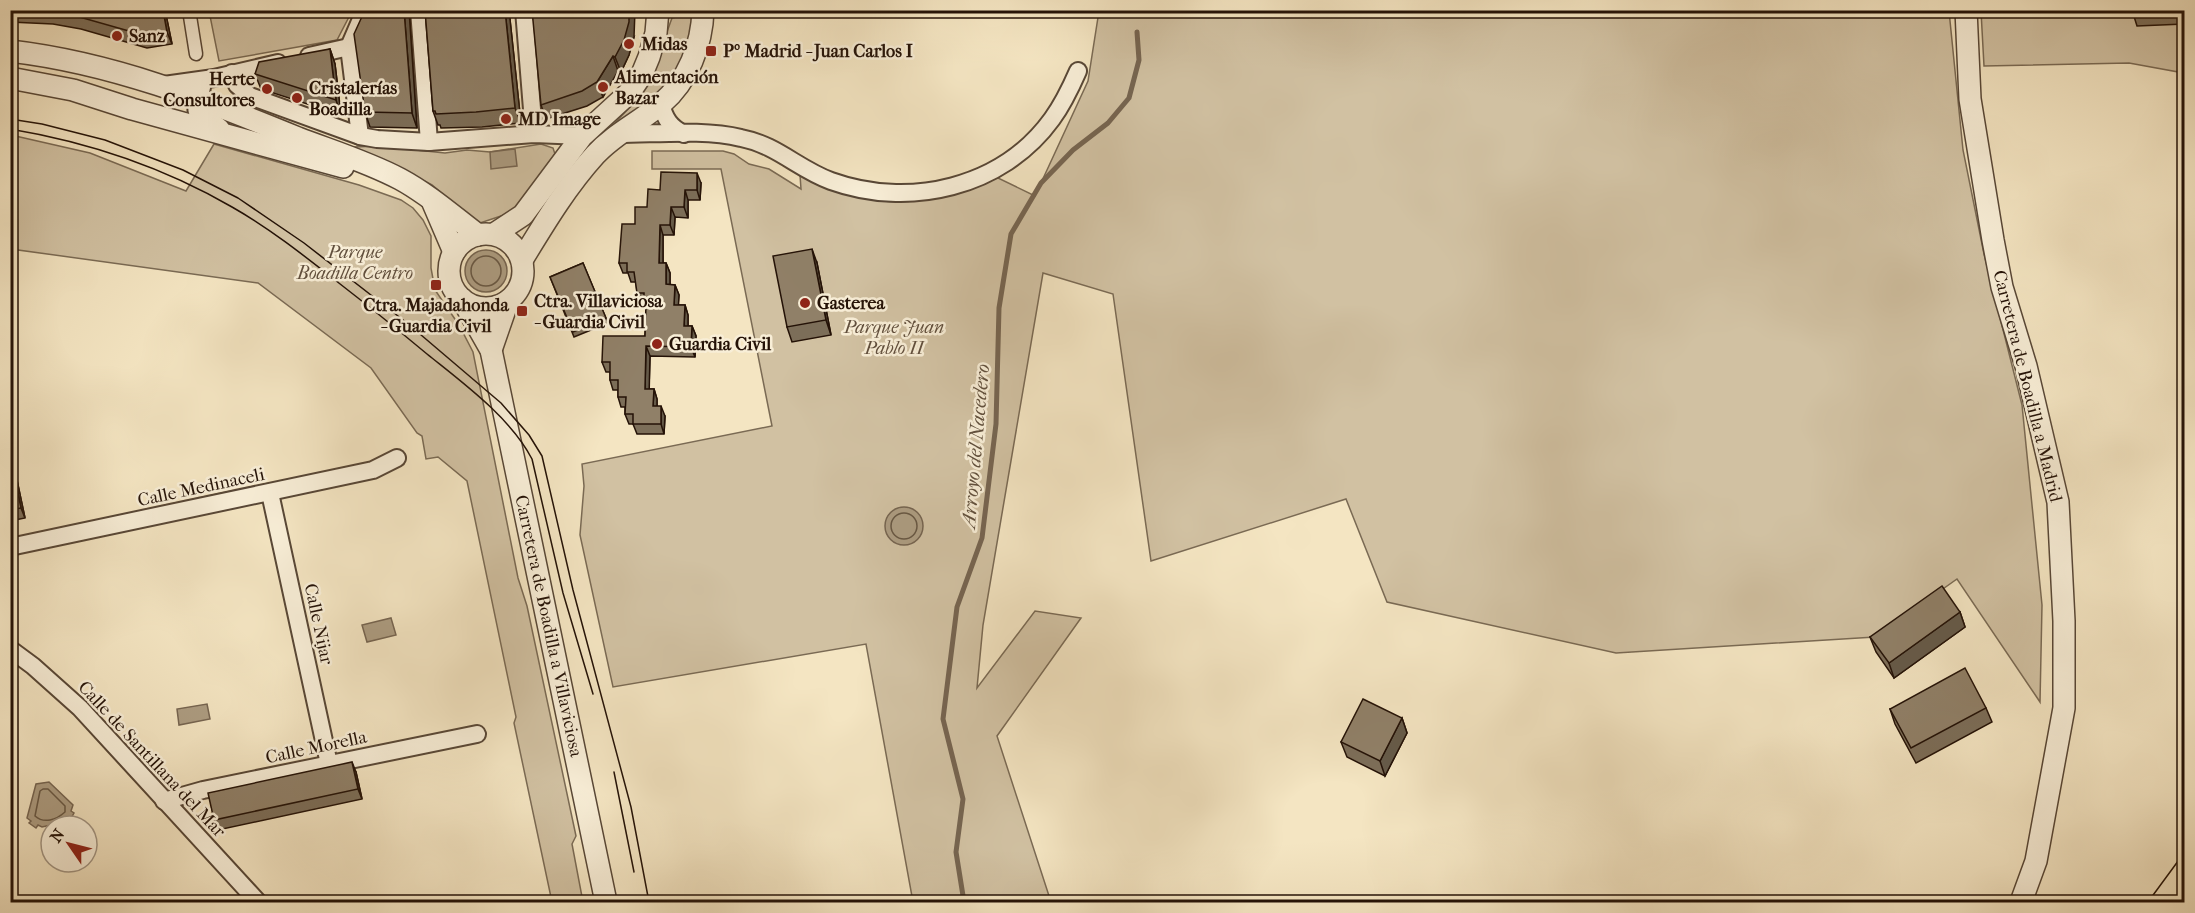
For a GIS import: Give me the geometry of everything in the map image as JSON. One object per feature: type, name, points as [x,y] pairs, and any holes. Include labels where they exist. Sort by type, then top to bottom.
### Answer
[{"type":"street","points":[[189,10],[196,54]]},
{"type":"street","points":[[360,136],[349,47],[365,10]]},
{"type":"street","points":[[419,10],[429,142]]},
{"type":"street","points":[[524,10],[534,134]]},
{"type":"street","points":[[508,301],[487,308],[474,306],[462,299],[450,280],[450,262],[454,252],[469,238],[486,234],[523,215],[582,136],[630,92],[642,74],[656,33],[658,10]]},
{"type":"street","points":[[522,260],[572,182],[600,149],[661,104],[686,73],[698,47],[702,30],[702,10]]},
{"type":"street","name":"Carretera de Boadilla a Madrid","points":[[1966,10],[1970,99],[1993,240],[2002,286],[2026,366],[2058,502],[2064,621],[2064,708],[2036,861],[2021,903]]},
{"type":"street","points":[[201,88],[232,73],[349,47]]},
{"type":"street","points":[[10,51],[84,63],[164,85],[201,88],[399,178],[486,234],[506,239],[516,248],[522,260],[523,274],[521,283],[508,301],[491,350]]},
{"type":"street","points":[[618,134],[713,133],[756,141],[773,148],[827,179],[871,192],[894,194],[939,190],[961,185],[987,174],[1011,159],[1051,120],[1078,71]]},
{"type":"street","points":[[232,73],[237,85],[250,96],[360,136],[429,142],[534,134],[582,136]]},
{"type":"street","points":[[10,78],[73,90],[317,161],[399,178]]},
{"type":"street","points":[[201,88],[198,113],[205,120],[217,124],[231,137]]},
{"type":"street","points":[[661,104],[674,130],[684,134]]},
{"type":"street","points":[[433,202],[454,252]]},
{"type":"street","name":"Carretera de Boadilla a Villaviciosa","points":[[462,299],[491,350],[606,903]]},
{"type":"street","name":"Calle Medinaceli","points":[[10,547],[373,470],[397,458]]},
{"type":"street","name":"Calle Nijar","points":[[270,493],[329,764]]},
{"type":"street","name":"Calle de Santillana del Mar","points":[[10,649],[33,666],[80,708],[258,903]]},
{"type":"street","name":"Calle Morella","points":[[164,801],[203,789],[477,734]]},
{"type":"green space","points":[[209,10],[352,11],[337,40],[219,61]]},
{"type":"green space","name":"Parque Juan Pablo II","points":[[1099,11],[1949,11],[1963,150],[1984,254],[2022,405],[2042,605],[2040,702],[1957,579],[1875,637],[1616,653],[1387,602],[1346,499],[1151,561],[1113,294],[1043,273],[983,625],[977,688],[1035,611],[1081,618],[997,736],[1051,902],[913,902],[866,644],[613,687],[580,535],[584,486],[582,464],[772,426],[721,169],[652,169],[652,151],[723,151],[734,154],[749,164],[769,169],[801,189],[800,175],[842,193],[889,202],[918,200],[994,176],[1035,196],[1088,81]]},
{"type":"green space","points":[[1981,11],[2184,11],[2184,73],[2129,63],[1984,66]]},
{"type":"green space","points":[[693,13],[690,33],[677,70],[648,102],[610,128],[631,106],[651,76],[672,18]]},
{"type":"green space","name":"Parque Boadilla Centro","points":[[11,135],[90,153],[186,191],[214,144],[359,185],[401,200],[413,208],[423,220],[431,236],[431,268],[435,290],[459,325],[473,352],[518,578],[527,606],[576,836],[572,844],[583,902],[552,902],[514,723],[516,717],[467,481],[438,457],[426,459],[422,436],[417,433],[371,368],[258,283],[11,249]]},
{"type":"green space","points":[[541,144],[553,148],[555,154],[520,203],[507,214],[480,223],[473,220],[432,185],[354,147],[377,146],[445,153],[467,150],[490,152]]},
{"type":"water","points":[[515,149],[517,166],[491,169],[490,152]]},
{"type":"water","points":[[486,250],[494,251],[501,256],[506,263],[506,279],[501,286],[494,291],[486,292],[478,291],[471,286],[466,279],[465,271],[466,263],[471,256],[478,251]]},
{"type":"water","points":[[904,507],[911,508],[917,513],[922,519],[922,533],[917,539],[911,544],[904,545],[897,544],[891,539],[886,533],[885,526],[886,519],[891,513],[897,508]]},
{"type":"water","points":[[391,618],[396,635],[367,642],[362,625]]},
{"type":"water","points":[[207,704],[210,719],[179,725],[177,709]]},
{"type":"water","points":[[49,782],[73,805],[71,811],[73,814],[39,814],[39,826],[36,828],[29,823],[31,821],[27,818],[36,784]]},
{"type":"building","points":[[31,10],[163,10],[167,32],[143,35],[76,16]]},
{"type":"building","points":[[365,10],[404,10],[412,113],[365,112],[354,34]]},
{"type":"building","points":[[425,10],[505,10],[515,108],[436,114],[433,111]]},
{"type":"building","points":[[532,10],[629,10],[629,22],[624,40],[615,57],[613,56],[597,82],[582,91],[541,105]]},
{"type":"building","points":[[330,49],[336,100],[255,74],[259,62]]},
{"type":"building","points":[[661,172],[697,173],[697,190],[685,190],[684,207],[671,207],[670,225],[660,225],[659,263],[666,263],[666,284],[675,285],[674,305],[685,305],[684,326],[692,326],[691,347],[646,346],[645,389],[654,389],[653,406],[661,406],[661,424],[633,424],[633,414],[625,414],[626,397],[618,397],[618,380],[610,380],[610,362],[602,362],[603,336],[645,336],[644,293],[637,293],[634,272],[627,272],[627,263],[619,263],[622,224],[635,224],[635,207],[647,207],[648,189],[660,190]]},
{"type":"building","name":"Gasterea","points":[[812,249],[826,320],[787,327],[773,256]]},
{"type":"building","points":[[583,263],[606,318],[573,332],[550,277]]},
{"type":"building","points":[[10,455],[21,508],[10,510]]},
{"type":"building","points":[[1942,586],[1960,612],[1889,663],[1870,637]]},
{"type":"building","points":[[1965,668],[1986,708],[1911,748],[1890,709]]},
{"type":"building","points":[[1363,699],[1402,718],[1380,761],[1341,742]]},
{"type":"building","points":[[352,762],[358,789],[214,820],[208,793]]},
{"type":"waterway","points":[[1134,10],[1135,13],[1147,10]]},
{"type":"waterway","name":"Arroyo del Nacedero","points":[[964,902],[956,852],[963,799],[943,719],[957,607],[982,538],[996,424],[999,308],[1011,234],[1041,183],[1073,150],[1108,123],[1129,98],[1139,60],[1137,32]]},
{"type":"tram line","points":[[10,119],[42,124],[105,140],[183,170],[238,198],[304,243],[407,323],[501,403],[529,435],[542,456],[573,590],[631,807],[649,902]]},
{"type":"tram line","points":[[10,129],[68,141],[152,168],[246,215],[323,270],[456,377],[499,415],[512,429],[532,459],[563,593],[593,694]]},
{"type":"tram line","points":[[614,772],[634,872]]},
{"type":"tram line","points":[[2148,902],[2184,853]]},
{"type":"place","name":"Sanz","points":[[117,36]]},
{"type":"place","name":"Midas","points":[[629,44]]},
{"type":"place","name":"Pº Madrid - Juan Carlos I","points":[[711,51]]},
{"type":"place","name":"Alimentación Bazar","points":[[603,87]]},
{"type":"place","name":"Herte Consultores","points":[[267,89]]},
{"type":"place","name":"Cristalerías Boadilla","points":[[297,98]]},
{"type":"place","name":"MD Image","points":[[506,119]]},
{"type":"place","name":"Ctra. Majadahonda - Guardia Civil","points":[[436,285]]},
{"type":"place","name":"Gasterea","points":[[805,303]]},
{"type":"place","name":"Ctra. Villaviciosa - Guardia Civil","points":[[522,311]]},
{"type":"place","name":"Guardia Civil","points":[[657,344]]}]
